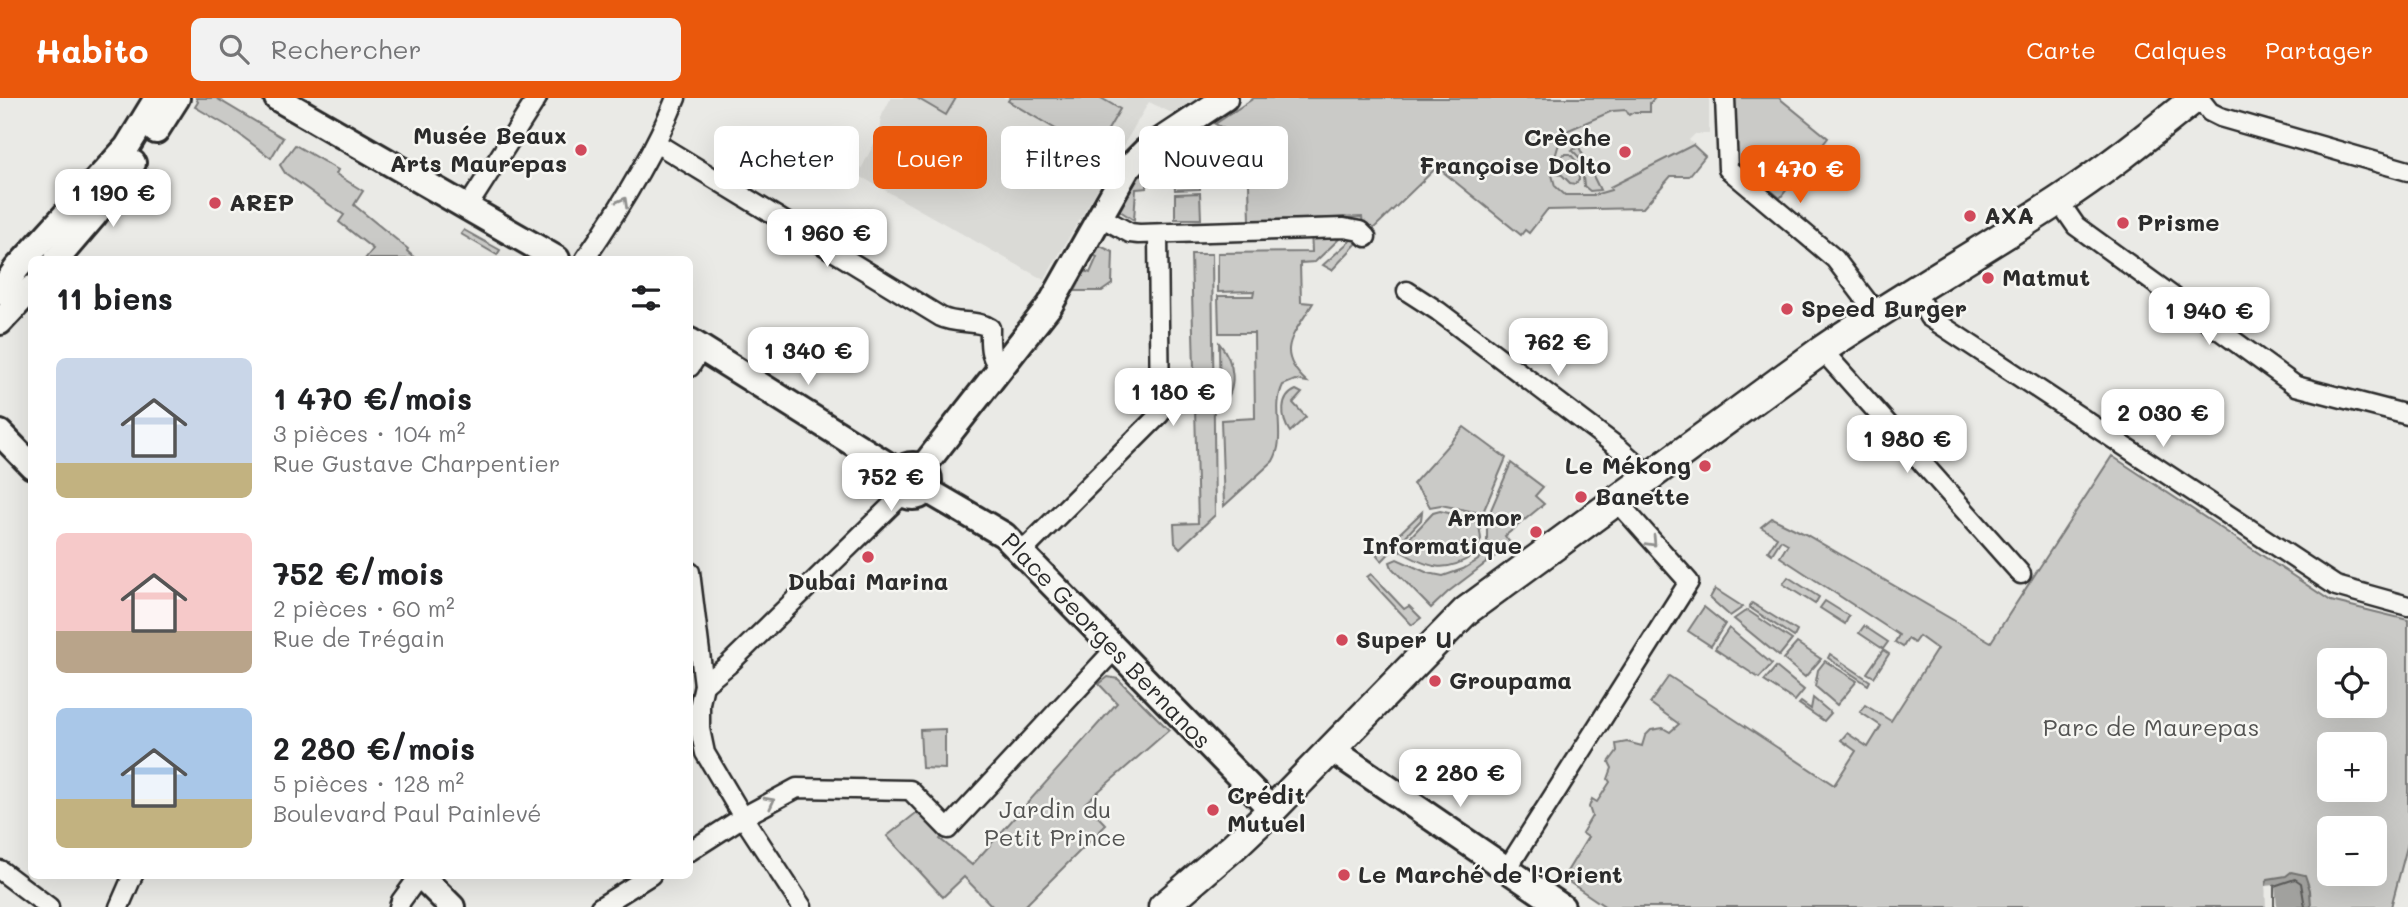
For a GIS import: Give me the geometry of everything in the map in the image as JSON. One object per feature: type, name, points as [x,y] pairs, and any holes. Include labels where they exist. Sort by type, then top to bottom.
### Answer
[{"type":"main road","points":[[1163,907],[1272,810],[1466,611],[1822,351],[1914,289],[2058,201],[2136,146],[2197,98]]},
{"type":"street","points":[[28,256],[101,178],[138,131],[157,98]]},
{"type":"street","points":[[60,256],[93,217],[151,139],[177,98]]},
{"type":"street","points":[[277,98],[468,206],[548,256]]},
{"type":"street","points":[[468,206],[537,98]]},
{"type":"street","points":[[587,256],[615,215],[656,142],[676,98]]},
{"type":"street","points":[[697,685],[728,666],[913,481],[1050,305],[1127,169],[1145,150],[1225,98]]},
{"type":"street","points":[[1725,98],[1728,169],[1835,259],[1877,313]]},
{"type":"street","points":[[2197,98],[2210,112],[2220,117],[2408,171]]},
{"type":"street","points":[[656,142],[941,317],[951,322],[983,324],[990,328],[991,356],[1002,369]]},
{"type":"street","points":[[2058,201],[2076,226],[2296,386],[2408,415]]},
{"type":"street","points":[[1099,216],[1130,233],[1344,228],[1360,231],[1366,237]]},
{"type":"street","points":[[1021,553],[1160,414],[1158,234]]},
{"type":"street","points":[[0,322],[17,297],[17,268],[28,256]]},
{"type":"street","points":[[1914,289],[1929,317],[2336,586],[2408,606]]},
{"type":"street","points":[[1407,291],[1620,449],[1650,476]]},
{"type":"street","points":[[1822,351],[2021,574]]},
{"type":"street","name":"Place Georges Bernanos","points":[[693,352],[984,521],[1003,535],[1272,810]]},
{"type":"street","points":[[0,433],[28,462]]},
{"type":"street","points":[[1507,869],[1689,582],[1616,500]]},
{"type":"street","points":[[693,620],[700,729],[705,753],[802,907]]},
{"type":"street","points":[[693,848],[797,788],[910,790],[948,829],[1115,649]]},
{"type":"street","points":[[1331,749],[1562,907]]},
{"type":"street","points":[[0,870],[49,907]]},
{"type":"street","points":[[119,907],[131,879]]},
{"type":"street","points":[[400,907],[401,901],[417,879]]},
{"type":"street","points":[[424,879],[452,907]]},
{"type":"street","points":[[600,907],[645,879]]},
{"type":"shaded area","points":[[891,98],[1198,98],[1174,114],[1149,102],[1125,143],[1125,126],[1001,126],[1001,189],[1098,189],[1044,280],[883,189],[987,189],[987,126],[880,126],[881,117]]},
{"type":"shaded area","name":"Crèche Françoise Dolto","points":[[1655,98],[1709,98],[1709,134],[1695,134],[1689,140],[1705,156],[1689,176],[1671,176],[1650,199],[1550,201],[1548,148],[1555,129],[1599,111],[1626,110],[1650,103]]},
{"type":"shaded area","points":[[873,146],[873,183],[859,173]]},
{"type":"green space","points":[[196,98],[216,98],[283,138],[271,158],[231,128],[195,107],[198,102]]},
{"type":"green space","points":[[917,98],[956,98],[946,115]]},
{"type":"green space","points":[[1010,98],[1101,98],[1120,109],[1110,126],[1051,126],[1008,101]]},
{"type":"green space","points":[[1254,98],[1655,98],[1650,103],[1650,112],[1634,112],[1629,115],[1626,110],[1612,111],[1562,133],[1551,171],[1555,186],[1565,195],[1594,195],[1611,190],[1610,187],[1693,145],[1705,156],[1689,176],[1671,176],[1643,208],[1547,210],[1529,233],[1525,230],[1521,235],[1437,167],[1370,232],[1363,226],[1362,217],[1250,221],[1249,189],[1288,189],[1288,126],[1215,124]]},
{"type":"green space","points":[[1733,98],[1779,98],[1828,138],[1780,198],[1738,163]]},
{"type":"green space","points":[[295,145],[338,170],[336,174],[363,191],[354,205],[408,249],[413,256],[367,256],[373,249],[339,222],[344,215],[285,173],[280,165]]},
{"type":"green space","points":[[1579,147],[1600,190],[1590,191],[1584,186],[1581,159],[1572,150]]},
{"type":"green space","points":[[1570,154],[1578,163],[1579,180],[1575,184],[1556,174],[1559,158]]},
{"type":"green space","points":[[1139,177],[1134,220],[1120,211]]},
{"type":"green space","points":[[1200,193],[1201,219],[1175,219],[1175,194]]},
{"type":"green space","points":[[1339,228],[1339,239],[1315,262],[1300,263],[1301,302],[1313,303],[1294,334],[1289,352],[1297,371],[1307,382],[1295,380],[1283,385],[1278,404],[1279,442],[1273,461],[1224,506],[1221,420],[1255,418],[1254,333],[1219,333],[1218,296],[1253,296],[1254,291],[1218,292],[1218,253],[1312,252],[1311,229]]},
{"type":"green space","points":[[464,230],[500,250],[497,255],[461,234]]},
{"type":"green space","points":[[1352,239],[1359,241],[1332,270],[1323,265]]},
{"type":"green space","points":[[1098,245],[1113,252],[1112,284],[1102,291],[1075,291],[1085,271],[1090,273],[1097,257],[1093,255]]},
{"type":"green space","points":[[1191,254],[1212,254],[1215,515],[1180,548],[1175,543],[1174,524],[1198,523]]},
{"type":"green space","points":[[1219,343],[1229,358],[1233,376],[1230,392],[1220,408]]},
{"type":"green space","points":[[1296,390],[1302,393],[1293,403],[1306,417],[1290,432],[1283,409],[1290,393]]},
{"type":"green space","points":[[1464,427],[1506,458],[1484,510],[1480,513],[1441,505],[1430,507],[1413,484]]},
{"type":"green space","name":"Parc de Maurepas","points":[[2112,456],[2331,601],[2408,620],[2408,843],[2391,907],[1606,907],[1563,878],[1588,837],[1582,833],[1592,816],[1589,807],[1592,799],[1597,802],[1610,782],[1608,779],[1612,768],[1609,762],[1617,751],[1616,744],[1627,742],[1642,746],[1645,736],[1651,730],[1663,728],[1670,732],[1679,724],[1650,703],[1669,676],[1834,785],[1856,751],[1841,740],[1847,733],[1868,747],[1881,726],[1860,712],[1865,705],[1891,721],[1937,649],[1919,636],[1914,643],[1908,639],[1903,647],[1895,642],[1899,635],[1780,557],[1788,544],[1781,540],[1772,554],[1768,551],[1777,537],[1761,527],[1772,518],[1805,534],[1991,642]]},
{"type":"green space","points":[[1511,463],[1543,487],[1535,496],[1544,504],[1505,536],[1511,544],[1431,608],[1392,568],[1390,562],[1397,559],[1428,573],[1443,576],[1478,560],[1487,543],[1487,519]]},
{"type":"green space","points":[[1440,511],[1470,518],[1479,524],[1481,539],[1474,555],[1445,567],[1429,565],[1400,551],[1433,513]]},
{"type":"green space","points":[[1422,512],[1421,520],[1382,561],[1377,555]]},
{"type":"green space","points":[[1371,574],[1404,609],[1409,606],[1421,618],[1412,625],[1367,577]]},
{"type":"green space","points":[[1788,577],[1819,597],[1815,604],[1783,584]]},
{"type":"green space","points":[[1715,589],[1743,607],[1730,616],[1710,598]]},
{"type":"green space","points":[[1825,601],[1849,616],[1845,624],[1820,608]]},
{"type":"green space","points":[[1752,603],[1797,631],[1794,637],[1749,607]]},
{"type":"green space","points":[[1704,607],[1725,624],[1711,646],[1688,631]]},
{"type":"green space","points":[[1747,610],[1792,640],[1779,656],[1734,619]]},
{"type":"green space","points":[[1864,626],[1888,642],[1883,649],[1859,633]]},
{"type":"green space","points":[[1729,628],[1772,664],[1759,678],[1715,649]]},
{"type":"green space","points":[[1797,643],[1821,659],[1805,677],[1783,659]]},
{"type":"green space","points":[[1883,650],[1889,654],[1874,677],[1867,673]]},
{"type":"green space","points":[[1830,654],[1870,681],[1868,685],[1828,658]]},
{"type":"green space","points":[[1825,661],[1857,681],[1837,705],[1815,686],[1818,670]]},
{"type":"green space","points":[[1776,667],[1804,690],[1795,701],[1764,681]]},
{"type":"green space","name":"Jardin du Petit Prince","points":[[1108,677],[1118,679],[1169,730],[1085,803],[1106,825],[1024,907],[993,907],[964,877],[943,897],[887,836],[925,806],[948,829],[940,839],[972,865],[1117,703],[1099,684]]},
{"type":"green space","points":[[1813,698],[1831,713],[1824,721],[1799,704],[1801,702],[1811,709]]},
{"type":"green space","points":[[945,729],[945,769],[922,768],[920,730]]},
{"type":"water","points":[[2291,872],[2305,875],[2310,890],[2311,907],[2268,907],[2268,879],[2286,876]]},
{"type":"pier","points":[[2275,885],[2277,907],[2266,907],[2265,886]]},
{"type":"place","name":"Musée Beaux Arts Maurepas","points":[[581,150]]},
{"type":"place","name":"Crèche Françoise Dolto","points":[[1625,152]]},
{"type":"place","name":"AREP","points":[[215,203]]},
{"type":"place","name":"AXA","points":[[1970,216]]},
{"type":"place","name":"Prisme","points":[[2123,223]]},
{"type":"place","name":"Matmut","points":[[1988,278]]},
{"type":"place","name":"Speed Burger","points":[[1787,309]]},
{"type":"place","name":"Le Mékong","points":[[1705,466]]},
{"type":"place","name":"Banette","points":[[1581,497]]},
{"type":"place","name":"Armor Informatique","points":[[1536,532]]},
{"type":"place","name":"Dubai Marina","points":[[868,557]]},
{"type":"place","name":"Super U","points":[[1342,640]]},
{"type":"place","name":"Groupama","points":[[1435,681]]},
{"type":"place","name":"Crédit Mutuel","points":[[1213,810]]},
{"type":"place","name":"Le Marché de l'Orient","points":[[1344,875]]}]
